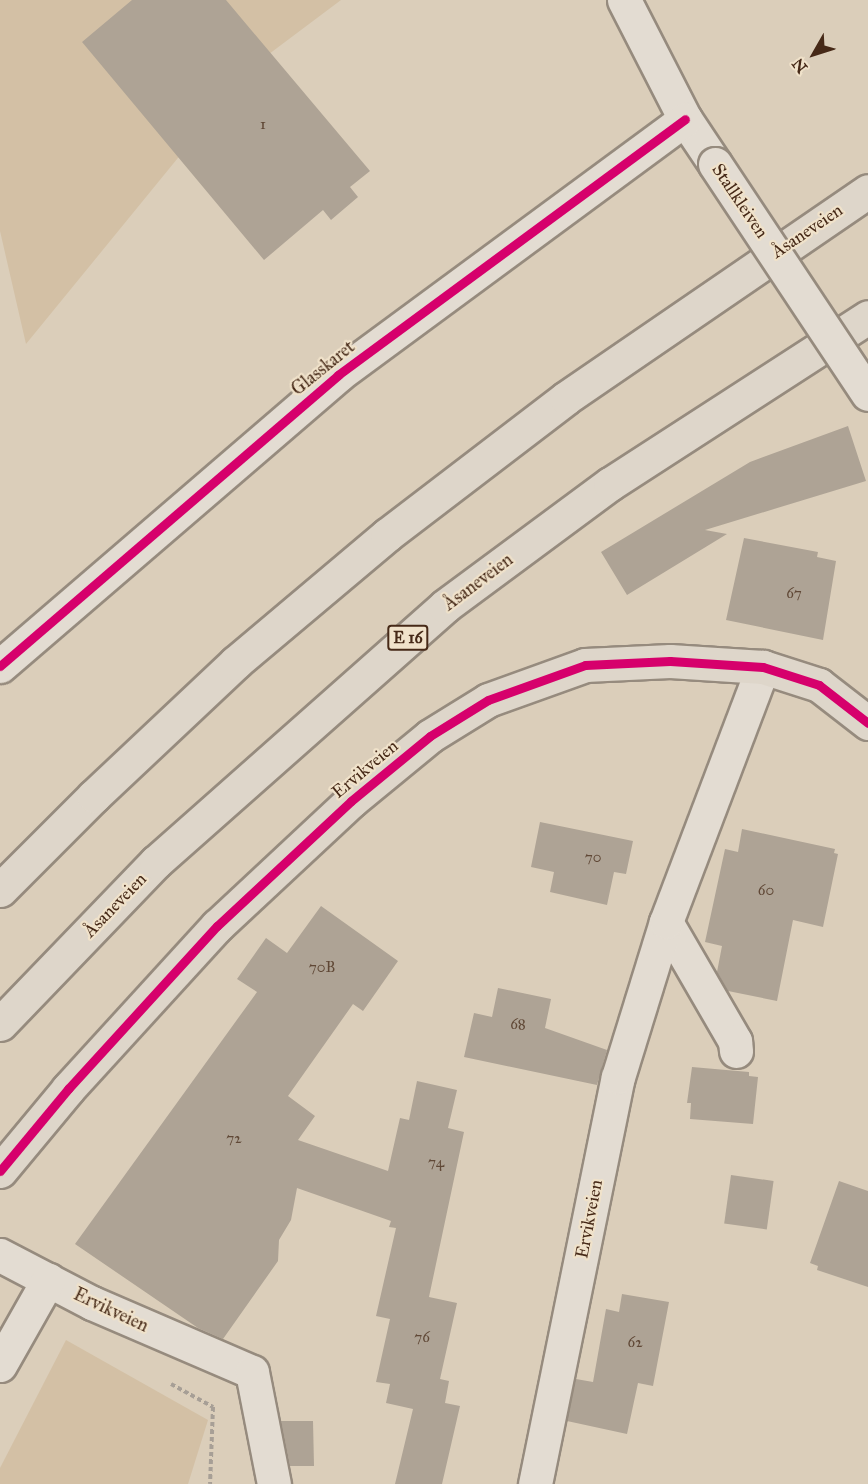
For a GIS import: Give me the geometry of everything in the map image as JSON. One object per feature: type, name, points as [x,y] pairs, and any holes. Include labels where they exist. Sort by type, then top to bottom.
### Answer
[{"type":"main road","name":"Åsaneveien","points":[[0,890],[94,796],[235,663],[387,536],[566,398],[868,191]]},
{"type":"main road","name":"Åsaneveien","points":[[0,1024],[156,862],[445,606],[610,484],[868,317]]},
{"type":"main road","name":"Ervikveien","points":[[0,1171],[68,1089],[217,926],[351,801],[430,736],[488,700],[585,665],[670,661],[763,667],[819,684],[866,715]]},
{"type":"street","name":"Stallkleiven","points":[[624,0],[685,119],[868,394]]},
{"type":"street","name":"Glasskaret","points":[[0,666],[338,375],[685,119]]},
{"type":"street","name":"Ervikveien","points":[[535,1484],[618,1077],[666,922],[763,667]]},
{"type":"street","points":[[666,922],[735,1041],[736,1051]]},
{"type":"street","name":"Ervikveien","points":[[0,1255],[92,1304],[252,1372],[274,1484]]},
{"type":"street","points":[[0,1365],[48,1280]]},
{"type":"path","points":[[164,1380],[213,1407],[210,1484]]},
{"type":"shaded area","points":[[0,0],[341,0],[253,66],[26,344],[0,231]]},
{"type":"shaded area","points":[[66,1340],[208,1420],[188,1484],[0,1484],[0,1468]]},
{"type":"building","points":[[132,0],[226,0],[370,171],[350,187],[358,197],[331,220],[323,210],[264,260],[82,42]]},
{"type":"building","points":[[848,426],[866,481],[705,530],[727,534],[627,595],[601,552],[750,462]]},
{"type":"building","points":[[744,538],[818,552],[817,557],[836,561],[823,640],[726,620]]},
{"type":"building","points":[[540,822],[633,841],[626,874],[614,872],[607,905],[550,892],[554,872],[531,867]]},
{"type":"building","points":[[742,829],[835,849],[834,853],[838,854],[823,927],[793,920],[777,1001],[728,991],[717,972],[722,946],[705,942],[725,849],[738,852]]},
{"type":"building","points":[[321,906],[398,961],[363,1011],[353,1004],[288,1096],[315,1116],[298,1140],[388,1171],[400,1118],[409,1120],[417,1081],[457,1090],[448,1128],[464,1132],[429,1297],[457,1303],[440,1379],[449,1381],[445,1403],[460,1406],[442,1484],[395,1484],[413,1409],[386,1403],[390,1384],[376,1382],[390,1319],[376,1316],[396,1228],[389,1227],[391,1221],[297,1188],[291,1220],[279,1240],[278,1261],[223,1339],[198,1328],[75,1244],[257,992],[237,979],[266,938],[287,953]]},
{"type":"building","points":[[498,988],[551,999],[545,1028],[607,1050],[597,1085],[464,1057],[474,1013],[492,1017]]},
{"type":"building","points":[[692,1067],[749,1072],[749,1076],[758,1077],[753,1124],[690,1119],[691,1103],[687,1103]]},
{"type":"building","points":[[731,1175],[774,1181],[767,1230],[724,1224]]},
{"type":"building","points":[[839,1181],[868,1191],[868,1287],[817,1270],[818,1266],[810,1263]]},
{"type":"building","points":[[622,1294],[669,1302],[653,1386],[638,1383],[627,1434],[567,1421],[576,1379],[593,1382],[606,1309],[619,1312]]},
{"type":"building","points":[[281,1421],[313,1421],[314,1466],[290,1466]]},
{"type":"cycle path","points":[[0,666],[338,375],[685,119]]},
{"type":"cycle path","points":[[0,1171],[68,1089],[217,926],[351,801],[430,736],[488,700],[585,665],[670,661],[763,667],[819,685],[868,723]]}]
